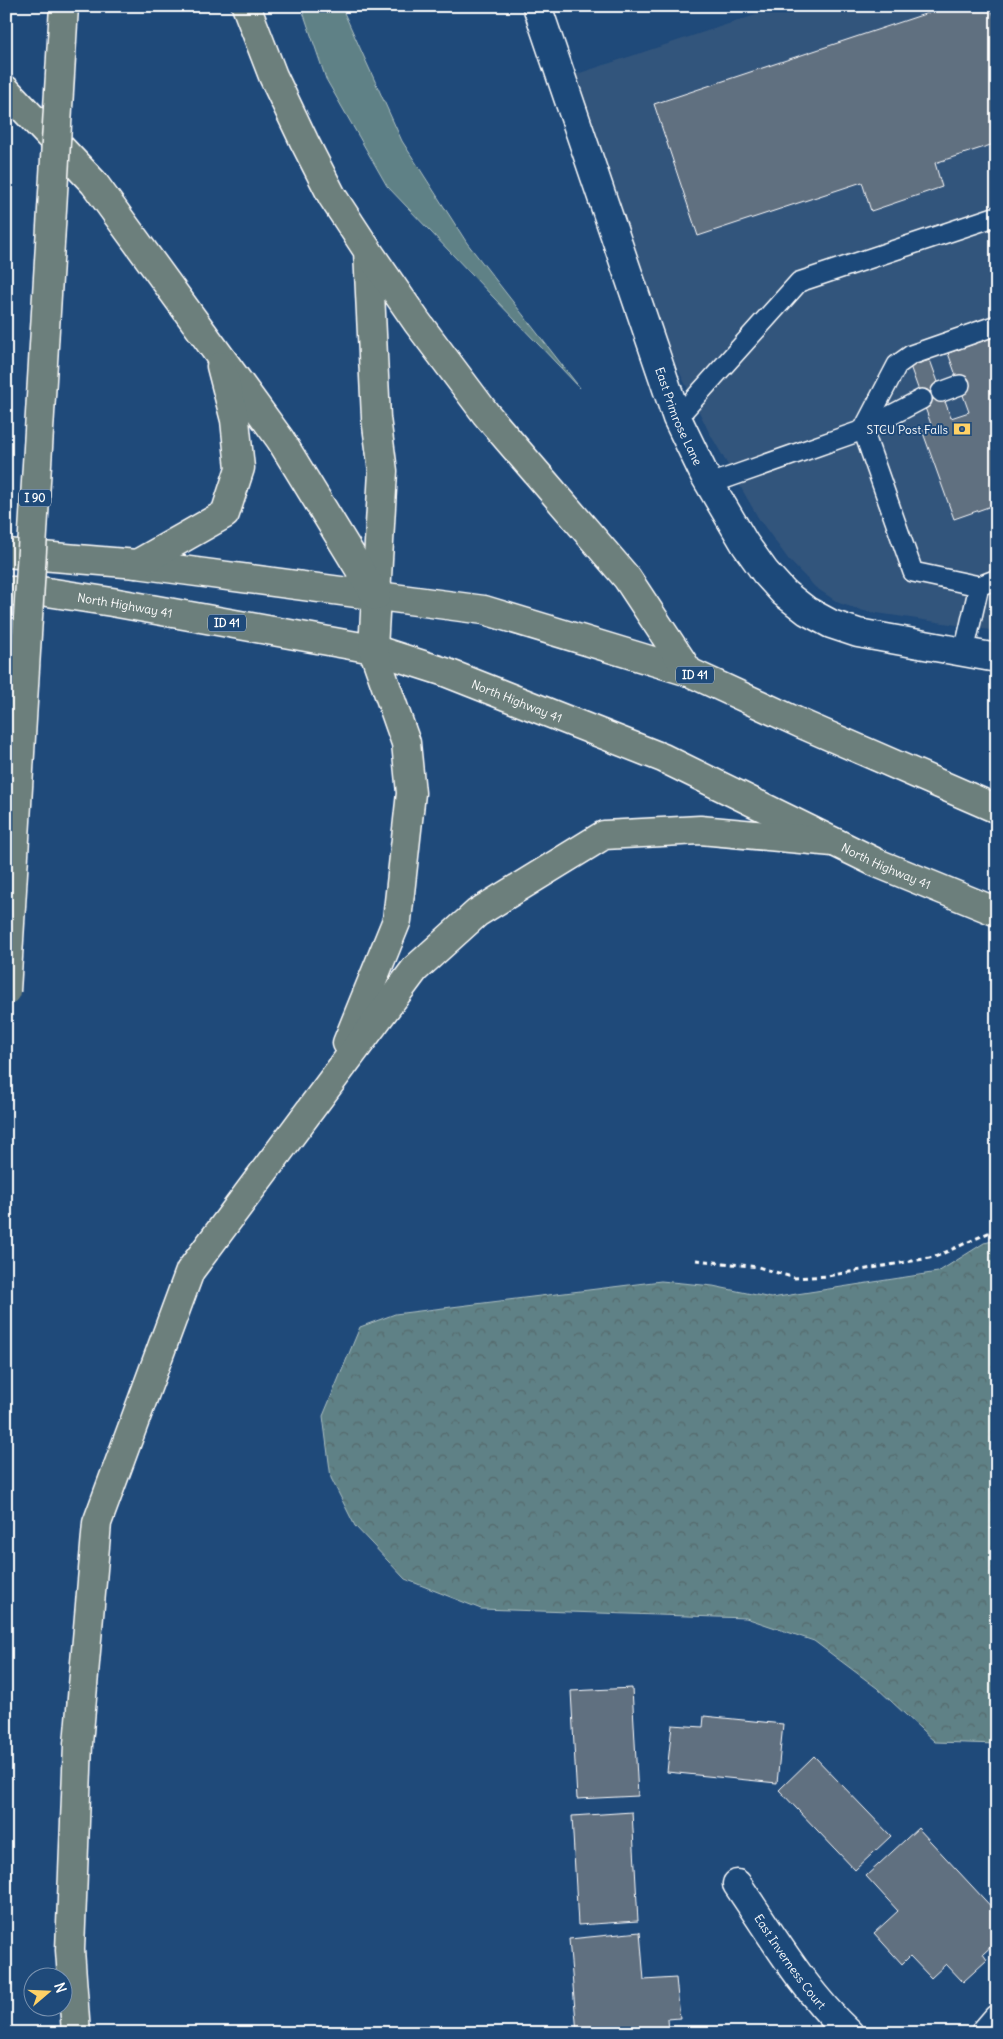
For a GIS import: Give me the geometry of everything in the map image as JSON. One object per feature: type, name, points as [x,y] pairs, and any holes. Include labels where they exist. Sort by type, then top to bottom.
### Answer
[{"type":"main road","name":"I 90","points":[[6,991],[64,6]]},
{"type":"main road","points":[[246,6],[273,76],[304,142],[332,196],[368,251],[417,322],[486,414],[627,578],[689,672]]},
{"type":"main road","points":[[6,90],[94,184],[280,439],[376,596]]},
{"type":"main road","points":[[332,1081],[397,920],[412,793],[406,743],[373,650],[383,471],[376,418],[368,251]]},
{"type":"main road","points":[[137,564],[225,514],[240,468],[234,420],[217,353]]},
{"type":"main road","name":"ID 41","points":[[6,553],[137,564],[484,610],[689,672],[804,726],[997,809]]},
{"type":"main road","name":"North Highway 41","points":[[6,590],[41,591],[112,602],[373,650],[445,672],[663,758],[877,863],[997,912]]},
{"type":"main road","points":[[76,2033],[70,1950],[78,1744],[97,1523],[190,1270],[415,969],[477,913],[604,835],[700,830],[833,842]]},
{"type":"street","name":"East Primrose Lane","points":[[538,6],[678,418],[710,484],[765,572],[784,593],[807,611],[831,624],[858,634],[997,658]]},
{"type":"street","name":"East Inverness Court","points":[[737,1884],[819,2000],[849,2033]]},
{"type":"street","points":[[985,2033],[997,2019]]},
{"type":"lane","points":[[678,418],[799,282],[997,216]]},
{"type":"lane","points":[[997,325],[911,355],[897,366],[864,430],[913,572],[978,586],[997,579]]},
{"type":"lane","points":[[941,392],[960,385]]},
{"type":"lane","points":[[710,484],[864,430],[922,399]]},
{"type":"lane","points":[[964,652],[978,586]]},
{"type":"path","points":[[696,1260],[758,1267],[795,1278],[827,1276],[935,1256],[997,1229]]},
{"type":"shaded area","points":[[783,6],[997,6],[997,631],[864,611],[839,603],[815,587],[789,560],[759,519],[709,432],[646,300],[568,77]]},
{"type":"green space","points":[[301,6],[341,6],[402,141],[467,243],[580,388],[387,186],[326,79]]},
{"type":"green space","points":[[997,1240],[997,1744],[935,1742],[877,1688],[814,1641],[746,1618],[481,1609],[405,1579],[355,1526],[331,1478],[323,1416],[360,1327],[395,1314],[661,1281],[713,1286],[771,1298],[938,1272],[984,1243]]},
{"type":"building","points":[[949,6],[990,6],[997,25],[997,143],[935,163],[942,187],[871,211],[862,182],[698,236],[654,104]]},
{"type":"building","name":"STCU Post Falls","points":[[994,337],[997,346],[997,504],[954,519],[922,430],[932,427],[910,366],[930,360],[951,418],[969,412],[948,353]]},
{"type":"building","points":[[632,1688],[638,1796],[577,1799],[571,1691]]},
{"type":"building","points":[[704,1716],[783,1724],[777,1783],[667,1772],[672,1725],[703,1727]]},
{"type":"building","points":[[814,1756],[891,1836],[855,1870],[779,1790]]},
{"type":"building","points":[[632,1812],[638,1921],[578,1925],[572,1816]]},
{"type":"building","points":[[918,1828],[997,1913],[997,1941],[983,1954],[987,1960],[963,1982],[946,1964],[931,1978],[910,1956],[902,1964],[874,1933],[898,1911],[866,1876]]},
{"type":"building","points":[[640,1932],[644,1980],[676,1978],[680,2018],[668,2019],[669,2033],[577,2033],[569,1939]]},
{"type":"place","name":"STCU Post Falls","points":[[962,429]]}]
